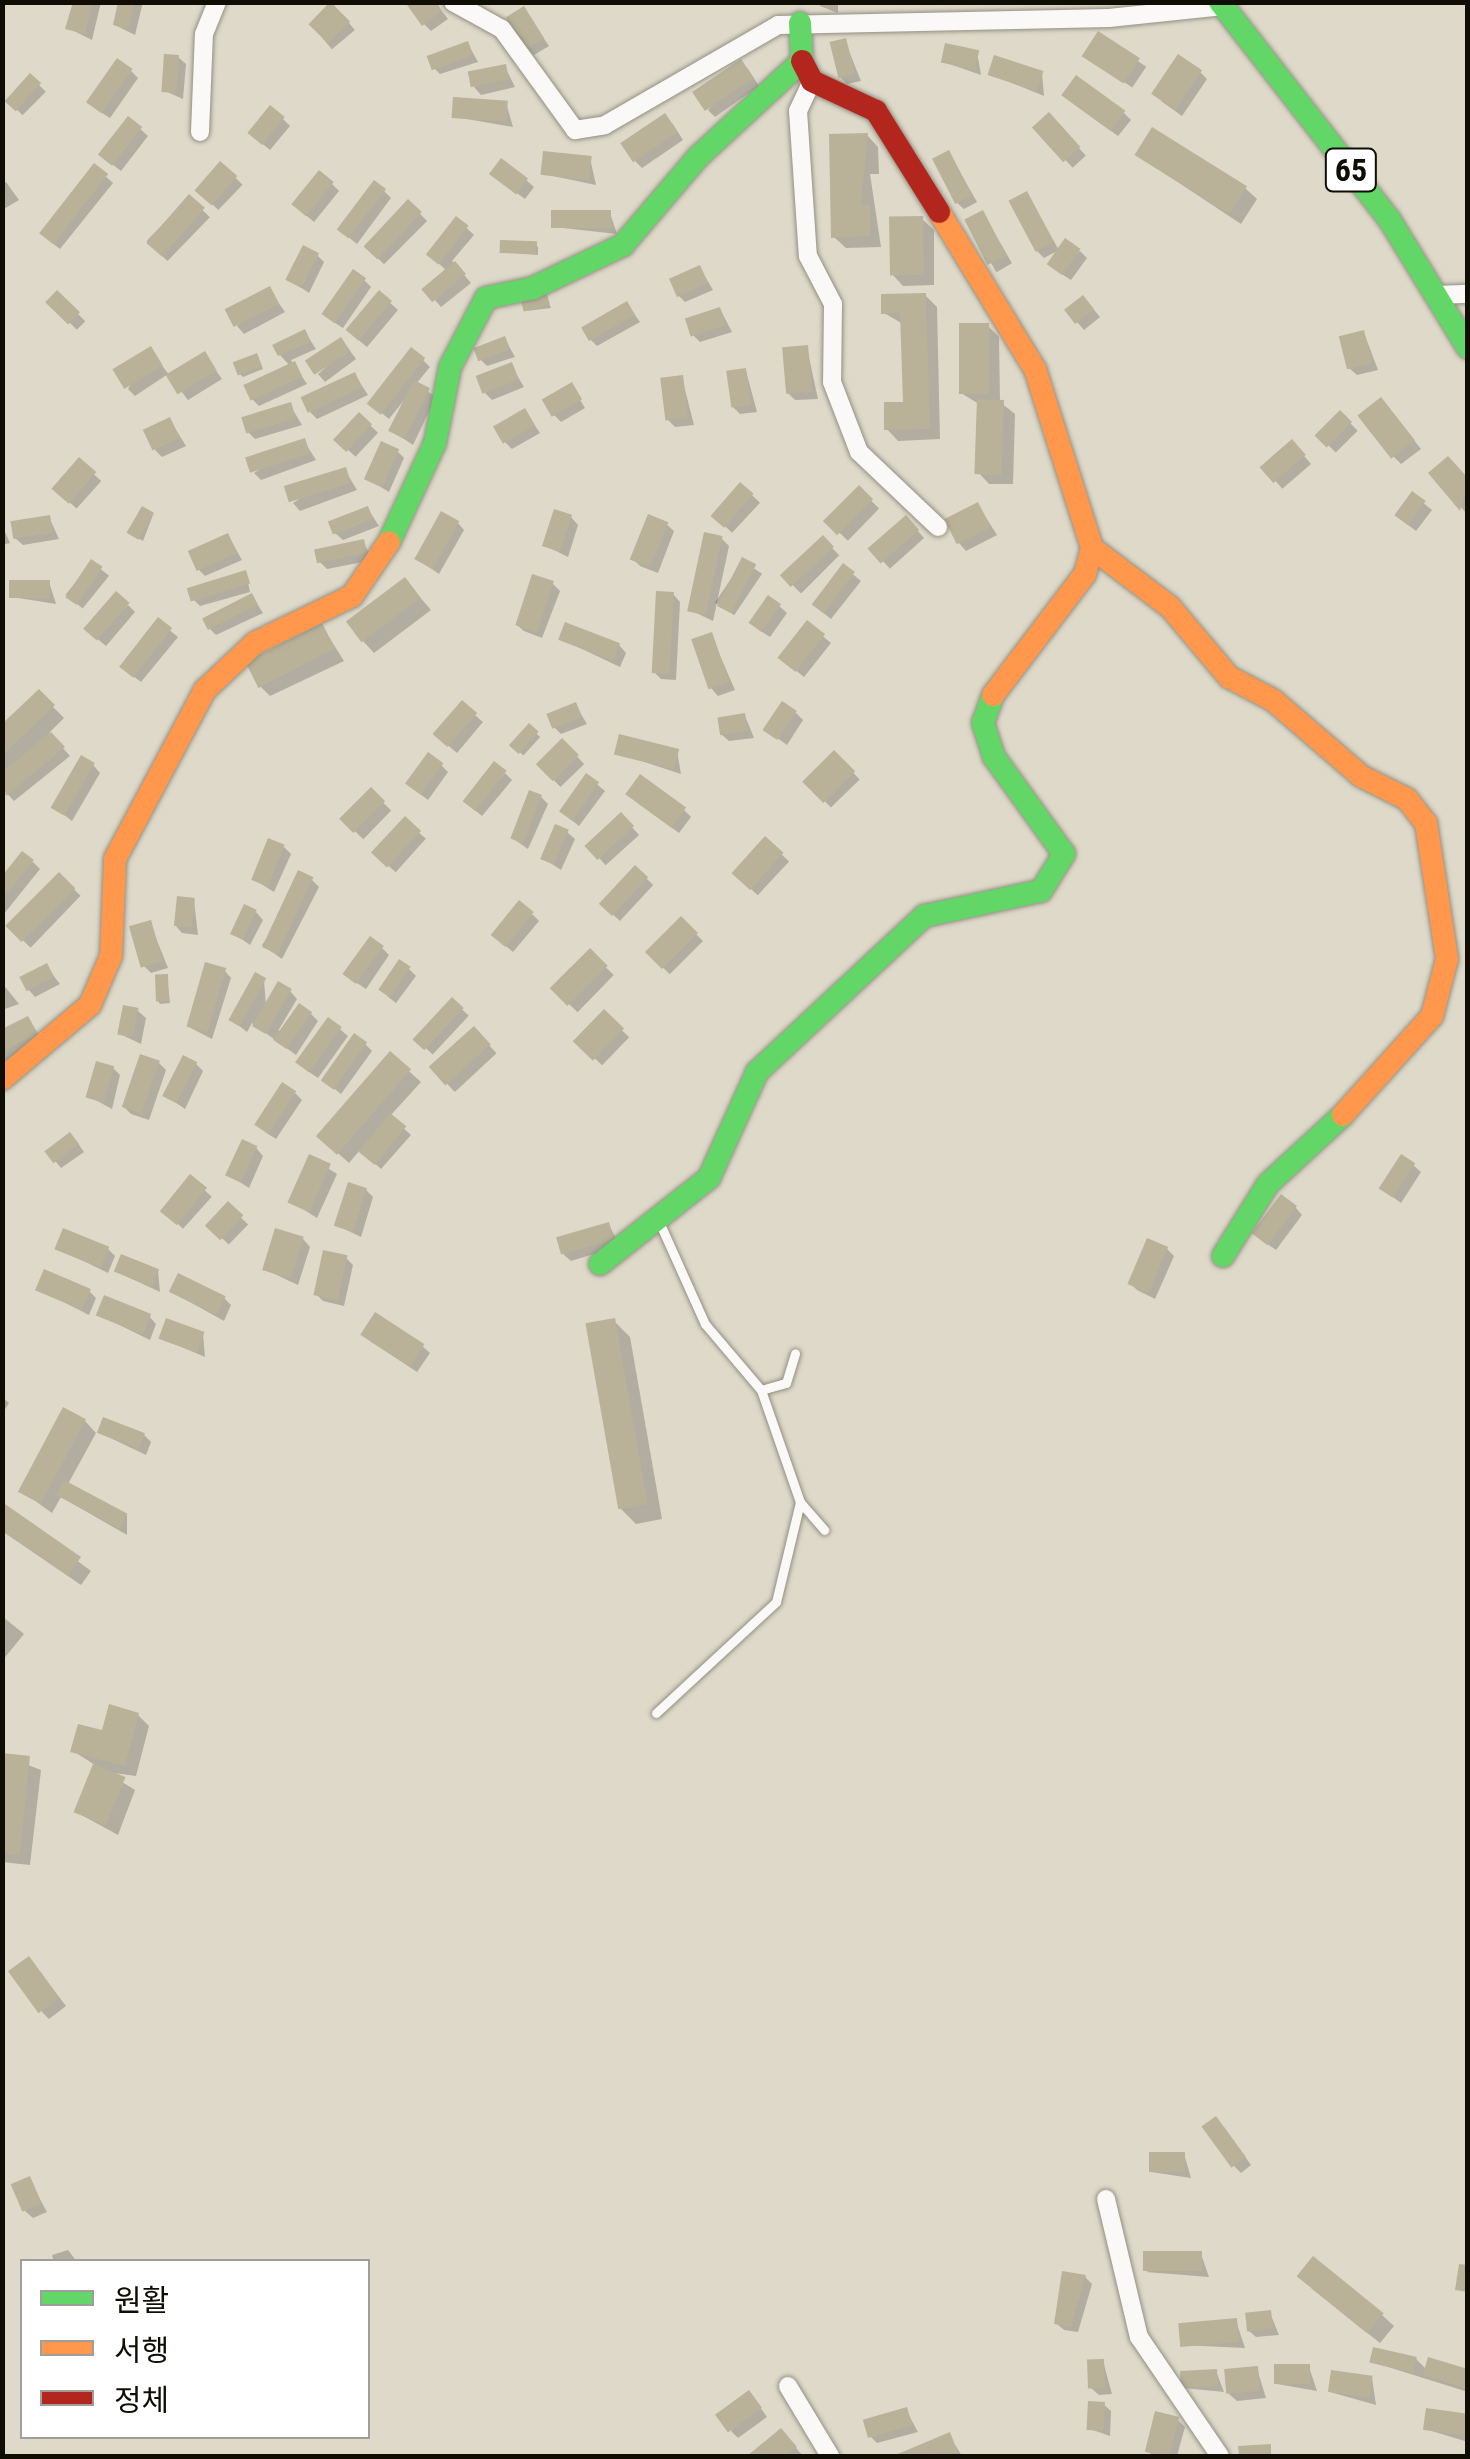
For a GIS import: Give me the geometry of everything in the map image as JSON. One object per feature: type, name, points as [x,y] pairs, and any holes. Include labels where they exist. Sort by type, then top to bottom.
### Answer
[{"type":"street","points":[[200,132],[204,34],[217,2]]},
{"type":"street","points":[[453,2],[502,29],[575,130],[606,124],[749,35],[800,23],[1109,18],[1222,4]]},
{"type":"street","name":"65","points":[[1222,4],[1438,295],[1468,348]]},
{"type":"street","points":[[800,23],[807,71],[798,111],[808,256],[833,304],[832,382],[859,452],[938,527]]},
{"type":"street","points":[[600,1264],[660,1224],[709,1178],[757,1072],[891,944],[924,916],[1040,892],[1056,879],[1064,854],[1052,829],[994,757],[983,723],[991,698],[1084,574],[1092,548],[1035,369],[967,267],[935,190],[876,111],[807,71]]},
{"type":"street","points":[[2,1078],[90,1005],[111,956],[115,859],[204,690],[256,643],[352,596],[377,568],[435,443],[450,366],[486,298],[533,288],[623,245],[698,157],[807,71]]},
{"type":"street","points":[[1438,295],[1468,294]]},
{"type":"street","points":[[1092,548],[1170,608],[1229,677],[1273,700],[1361,776],[1407,799],[1426,823],[1440,893],[1447,958],[1432,1016],[1314,1148],[1268,1184],[1222,1256]]},
{"type":"street","points":[[1106,2199],[1139,2337],[1216,2454]]},
{"type":"street","points":[[788,2386],[830,2456]]},
{"type":"lane","points":[[660,1224],[705,1324],[761,1390],[800,1502],[824,1530]]},
{"type":"lane","points":[[761,1390],[786,1383],[795,1352]]},
{"type":"lane","points":[[656,1713],[776,1602],[800,1502]]},
{"type":"building","points":[[73,2],[93,2],[85,34],[65,29]]},
{"type":"building","points":[[118,2],[135,2],[128,29],[113,25]]},
{"type":"building","points":[[330,2],[350,21],[329,44],[308,24]]},
{"type":"building","points":[[405,2],[436,2],[442,11],[422,26]]},
{"type":"building","points":[[524,6],[544,38],[525,50],[505,18]]},
{"type":"building","points":[[1098,31],[1140,58],[1124,83],[1082,56]]},
{"type":"building","points":[[846,38],[855,74],[838,78],[830,42]]},
{"type":"building","points":[[468,41],[473,55],[432,70],[427,56]]},
{"type":"building","points":[[945,43],[979,50],[975,70],[941,63]]},
{"type":"building","points":[[164,54],[179,55],[176,93],[161,92]]},
{"type":"building","points":[[1178,54],[1202,70],[1175,110],[1151,94]]},
{"type":"building","points":[[994,55],[1043,71],[1037,91],[988,75]]},
{"type":"building","points":[[117,58],[133,69],[102,113],[86,102]]},
{"type":"building","points":[[741,59],[754,78],[705,111],[692,92]]},
{"type":"building","points":[[506,64],[509,80],[471,87],[468,71]]},
{"type":"building","points":[[30,73],[41,83],[16,111],[5,101]]},
{"type":"building","points":[[1076,75],[1125,111],[1111,131],[1061,95]]},
{"type":"building","points":[[453,97],[508,101],[506,122],[452,118]]},
{"type":"building","points":[[270,105],[285,117],[262,145],[247,133]]},
{"type":"building","points":[[1049,112],[1080,147],[1063,162],[1032,127]]},
{"type":"building","points":[[665,113],[678,132],[633,162],[620,143]]},
{"type":"building","points":[[128,116],[142,127],[112,166],[98,155]]},
{"type":"building","points":[[1152,127],[1247,186],[1229,214],[1135,155]]},
{"type":"building","points":[[868,133],[861,205],[870,205],[870,236],[831,238],[829,134]]},
{"type":"building","points":[[949,150],[972,195],[955,204],[932,159]]},
{"type":"building","points":[[543,151],[592,156],[589,180],[540,175]]},
{"type":"building","points":[[501,158],[528,178],[516,194],[489,174]]},
{"type":"building","points":[[220,161],[237,176],[212,206],[194,190]]},
{"type":"building","points":[[94,163],[108,174],[53,244],[39,233]]},
{"type":"building","points":[[319,170],[334,182],[306,216],[291,204]]},
{"type":"building","points":[[374,180],[386,189],[349,239],[337,230]]},
{"type":"building","points":[[1027,191],[1054,242],[1036,252],[1008,201]]},
{"type":"building","points":[[189,194],[205,208],[162,257],[146,243]]},
{"type":"building","points":[[408,199],[422,212],[378,259],[364,247]]},
{"type":"building","points":[[551,210],[611,210],[611,228],[551,228]]},
{"type":"building","points":[[983,210],[1006,255],[987,265],[964,220]]},
{"type":"building","points":[[456,216],[469,226],[438,264],[426,255]]},
{"type":"building","points":[[923,216],[924,275],[890,276],[889,217]]},
{"type":"building","points":[[1065,238],[1081,249],[1062,275],[1047,264]]},
{"type":"building","points":[[500,240],[537,241],[537,254],[500,253]]},
{"type":"building","points":[[303,245],[319,253],[301,288],[285,280]]},
{"type":"building","points":[[455,261],[466,274],[432,302],[421,289]]},
{"type":"building","points":[[700,265],[708,283],[677,297],[669,279]]},
{"type":"building","points":[[353,269],[366,278],[335,323],[321,314]]},
{"type":"building","points":[[270,286],[279,304],[234,327],[225,309]]},
{"type":"building","points":[[57,290],[80,312],[68,324],[45,302]]},
{"type":"building","points":[[379,290],[392,301],[359,341],[346,330]]},
{"type":"building","points":[[926,293],[930,429],[884,430],[884,402],[903,402],[900,313],[881,314],[881,294]]},
{"type":"building","points":[[547,294],[550,305],[524,312],[521,301]]},
{"type":"building","points":[[1083,295],[1094,309],[1075,324],[1064,310]]},
{"type":"building","points":[[627,301],[635,315],[589,341],[581,328]]},
{"type":"building","points":[[720,307],[726,325],[691,337],[685,318]]},
{"type":"building","points":[[959,323],[989,323],[989,394],[959,394]]},
{"type":"building","points":[[305,329],[311,342],[278,356],[272,345]]},
{"type":"building","points":[[1364,330],[1372,363],[1347,369],[1339,336]]},
{"type":"building","points":[[505,336],[510,349],[478,361],[473,348]]},
{"type":"building","points":[[341,337],[350,351],[314,375],[305,360]]},
{"type":"building","points":[[808,345],[812,392],[786,394],[782,347]]},
{"type":"building","points":[[151,346],[163,366],[124,389],[112,369]]},
{"type":"building","points":[[411,347],[425,358],[381,415],[367,404]]},
{"type":"building","points":[[205,351],[217,371],[177,394],[166,375]]},
{"type":"building","points":[[257,353],[262,366],[238,375],[233,362]]},
{"type":"building","points":[[295,361],[302,376],[251,400],[243,385]]},
{"type":"building","points":[[512,362],[519,380],[482,394],[476,376]]},
{"type":"building","points":[[746,368],[751,405],[731,407],[726,371]]},
{"type":"building","points":[[355,372],[362,387],[308,413],[301,397]]},
{"type":"building","points":[[683,375],[688,418],[665,420],[660,378]]},
{"type":"building","points":[[414,380],[430,388],[404,439],[388,431]]},
{"type":"building","points":[[572,382],[582,399],[552,417],[542,400]]},
{"type":"building","points":[[1381,397],[1415,440],[1391,459],[1357,415]]},
{"type":"building","points":[[977,399],[1004,400],[1001,475],[974,474]]},
{"type":"building","points":[[291,402],[296,418],[246,433],[241,417]]},
{"type":"building","points":[[525,408],[535,425],[503,444],[493,426]]},
{"type":"building","points":[[1340,410],[1352,422],[1327,447],[1315,435]]},
{"type":"building","points":[[359,412],[372,424],[346,452],[333,440]]},
{"type":"building","points":[[170,417],[180,438],[153,451],[143,430]]},
{"type":"building","points":[[305,438],[310,453],[250,473],[245,457]]},
{"type":"building","points":[[1292,439],[1306,455],[1273,483],[1260,467]]},
{"type":"building","points":[[381,441],[399,449],[382,488],[364,479]]},
{"type":"building","points":[[1448,456],[1468,478],[1460,511],[1428,473]]},
{"type":"building","points":[[79,457],[96,472],[69,504],[51,489]]},
{"type":"building","points":[[346,467],[351,483],[289,502],[284,486]]},
{"type":"building","points":[[740,482],[754,494],[724,528],[710,516]]},
{"type":"building","points":[[859,485],[873,499],[837,535],[823,521]]},
{"type":"building","points":[[1412,491],[1426,501],[1408,525],[1394,515]]},
{"type":"building","points":[[978,502],[991,527],[957,544],[944,519]]},
{"type":"building","points":[[142,506],[154,513],[139,540],[127,533]]},
{"type":"building","points":[[368,506],[373,519],[333,534],[328,521]]},
{"type":"building","points":[[554,509],[572,515],[560,552],[542,546]]},
{"type":"building","points":[[441,511],[459,521],[433,569],[414,559]]},
{"type":"building","points":[[648,514],[668,522],[650,568],[630,559]]},
{"type":"building","points":[[50,515],[53,533],[13,539],[10,521]]},
{"type":"building","points":[[906,515],[919,530],[881,564],[868,548]]},
{"type":"building","points":[[704,532],[723,536],[706,615],[687,611]]},
{"type":"building","points":[[228,533],[237,553],[197,571],[188,551]]},
{"type":"building","points":[[823,535],[834,547],[791,587],[780,575]]},
{"type":"building","points":[[364,539],[367,553],[317,563],[314,550]]},
{"type":"building","points":[[742,557],[756,564],[731,613],[717,606]]},
{"type":"building","points":[[91,559],[103,567],[77,605],[65,597]]},
{"type":"building","points":[[843,563],[855,572],[824,614],[812,605]]},
{"type":"building","points":[[246,570],[250,583],[191,602],[187,588]]},
{"type":"building","points":[[532,574],[554,581],[537,632],[515,625]]},
{"type":"building","points":[[405,577],[421,598],[362,642],[346,622]]},
{"type":"building","points":[[9,580],[50,580],[50,598],[9,598]]},
{"type":"building","points":[[116,591],[130,603],[97,641],[83,629]]},
{"type":"building","points":[[656,591],[674,592],[670,674],[652,673]]},
{"type":"building","points":[[252,593],[258,605],[208,630],[202,618]]},
{"type":"building","points":[[768,595],[781,604],[762,632],[748,623]]},
{"type":"building","points":[[158,617],[172,628],[133,678],[119,667]]},
{"type":"building","points":[[807,620],[825,634],[796,672],[777,658]]},
{"type":"building","points":[[565,622],[620,643],[613,661],[558,640]]},
{"type":"building","points":[[322,623],[335,649],[259,688],[245,662]]},
{"type":"building","points":[[712,632],[729,682],[708,689],[691,639]]},
{"type":"building","points":[[39,689],[55,705],[2,756],[2,724]]},
{"type":"building","points":[[462,700],[477,713],[448,747],[432,734]]},
{"type":"building","points":[[782,701],[797,711],[777,740],[762,730]]},
{"type":"building","points":[[576,702],[582,717],[552,729],[546,714]]},
{"type":"building","points":[[745,713],[748,731],[720,735],[717,717]]},
{"type":"building","points":[[529,723],[539,732],[519,754],[509,745]]},
{"type":"building","points":[[51,732],[65,747],[6,796],[2,772]]},
{"type":"building","points":[[619,734],[679,749],[674,769],[614,754]]},
{"type":"building","points":[[562,738],[579,755],[553,781],[536,764]]},
{"type":"building","points":[[834,750],[855,771],[823,803],[802,782]]},
{"type":"building","points":[[428,752],[443,763],[420,795],[405,784]]},
{"type":"building","points":[[81,755],[95,763],[64,816],[50,808]]},
{"type":"building","points":[[494,761],[507,771],[475,811],[463,801]]},
{"type":"building","points":[[586,773],[599,782],[572,821],[559,812]]},
{"type":"building","points":[[640,774],[686,808],[671,828],[625,794]]},
{"type":"building","points":[[371,787],[385,801],[353,833],[339,819]]},
{"type":"building","points":[[529,790],[542,795],[523,844],[510,839]]},
{"type":"building","points":[[621,812],[634,826],[597,860],[584,846]]},
{"type":"building","points":[[405,816],[421,831],[387,868],[371,853]]},
{"type":"building","points":[[555,824],[569,830],[554,865],[540,859]]},
{"type":"building","points":[[765,836],[784,853],[750,890],[732,873]]},
{"type":"building","points":[[268,838],[285,845],[268,886],[251,880]]},
{"type":"building","points":[[22,851],[34,860],[2,900],[2,876]]},
{"type":"building","points":[[635,865],[648,877],[612,916],[599,904]]},
{"type":"building","points":[[298,870],[313,877],[277,954],[262,947]]},
{"type":"building","points":[[59,872],[75,888],[22,942],[5,926]]},
{"type":"building","points":[[177,896],[195,898],[192,928],[174,926]]},
{"type":"building","points":[[519,900],[534,912],[505,947],[491,935]]},
{"type":"building","points":[[244,904],[257,910],[243,940],[230,934]]},
{"type":"building","points":[[681,916],[698,933],[662,969],[645,952]]},
{"type":"building","points":[[151,920],[163,961],[141,968],[129,926]]},
{"type":"building","points":[[370,936],[384,946],[356,984],[342,974]]},
{"type":"building","points":[[590,948],[608,966],[567,1006],[550,988]]},
{"type":"building","points":[[399,959],[411,967],[390,998],[378,990]]},
{"type":"building","points":[[205,962],[226,968],[208,1032],[187,1026]]},
{"type":"building","points":[[47,963],[54,977],[27,991],[19,977]]},
{"type":"building","points":[[255,972],[266,978],[240,1026],[228,1020]]},
{"type":"building","points":[[155,974],[168,974],[169,1001],[156,1001]]},
{"type":"building","points":[[278,981],[292,989],[266,1034],[252,1026]]},
{"type":"building","points":[[452,997],[464,1008],[424,1050],[412,1039]]},
{"type":"building","points":[[299,1003],[312,1012],[286,1049],[273,1040]]},
{"type":"building","points":[[123,1005],[139,1008],[133,1038],[117,1034]]},
{"type":"building","points":[[604,1009],[624,1028],[593,1061],[573,1041]]},
{"type":"building","points":[[28,1016],[38,1034],[2,1052],[2,1029]]},
{"type":"building","points":[[328,1017],[342,1027],[309,1072],[295,1062]]},
{"type":"building","points":[[474,1026],[491,1045],[445,1085],[429,1067]]},
{"type":"building","points":[[354,1033],[367,1042],[334,1090],[321,1081]]},
{"type":"building","points":[[390,1051],[411,1069],[337,1155],[316,1136]]},
{"type":"building","points":[[140,1054],[160,1061],[142,1114],[122,1107]]},
{"type":"building","points":[[183,1055],[197,1062],[176,1103],[162,1096]]},
{"type":"building","points":[[96,1061],[114,1066],[104,1103],[86,1098]]},
{"type":"building","points":[[282,1082],[296,1091],[268,1134],[254,1125]]},
{"type":"building","points":[[390,1113],[406,1126],[375,1165],[359,1152]]},
{"type":"building","points":[[70,1132],[79,1144],[53,1163],[44,1151]]},
{"type":"building","points":[[242,1139],[257,1146],[241,1182],[225,1175]]},
{"type":"building","points":[[309,1154],[331,1164],[309,1212],[287,1202]]},
{"type":"building","points":[[1401,1154],[1415,1163],[1393,1198],[1379,1188]]},
{"type":"building","points":[[190,1174],[207,1188],[177,1225],[160,1211]]},
{"type":"building","points":[[348,1182],[367,1188],[353,1232],[334,1226]]},
{"type":"building","points":[[1281,1194],[1297,1206],[1267,1245],[1252,1233]]},
{"type":"building","points":[[228,1201],[243,1215],[220,1240],[205,1226]]},
{"type":"building","points":[[609,1222],[614,1239],[561,1254],[556,1237]]},
{"type":"building","points":[[63,1228],[109,1247],[101,1268],[54,1249]]},
{"type":"building","points":[[275,1228],[304,1237],[291,1279],[262,1270]]},
{"type":"building","points":[[1147,1238],[1168,1247],[1149,1293],[1127,1284]]},
{"type":"building","points":[[323,1250],[347,1255],[338,1300],[313,1295]]},
{"type":"building","points":[[121,1254],[159,1269],[152,1287],[114,1272]]},
{"type":"building","points":[[44,1269],[91,1289],[82,1310],[35,1290]]},
{"type":"building","points":[[178,1273],[226,1296],[216,1315],[169,1292]]},
{"type":"building","points":[[104,1295],[151,1314],[143,1335],[96,1315]]},
{"type":"building","points":[[375,1312],[424,1344],[410,1367],[360,1335]]},
{"type":"building","points":[[166,1318],[205,1332],[197,1353],[158,1339]]},
{"type":"building","points":[[615,1318],[648,1504],[618,1509],[585,1323]]},
{"type":"building","points":[[63,1407],[86,1419],[41,1504],[18,1492]]},
{"type":"building","points":[[103,1417],[145,1433],[139,1449],[97,1433]]},
{"type":"building","points":[[64,1480],[128,1514],[120,1529],[56,1495]]},
{"type":"building","points":[[2,1502],[81,1557],[68,1576],[2,1530]]},
{"type":"building","points":[[109,1704],[139,1713],[125,1766],[70,1752],[78,1724],[102,1730]]},
{"type":"building","points":[[2,1753],[30,1756],[20,1855],[2,1853]]},
{"type":"building","points":[[93,1764],[125,1777],[106,1825],[74,1812]]},
{"type":"building","points":[[29,1956],[60,1998],[39,2013],[8,1971]]},
{"type":"building","points":[[1216,2116],[1246,2157],[1231,2168],[1201,2127]]},
{"type":"building","points":[[1149,2152],[1185,2152],[1185,2172],[1149,2172]]},
{"type":"building","points":[[30,2176],[42,2204],[22,2212],[11,2184]]},
{"type":"building","points":[[1143,2251],[1202,2251],[1202,2271],[1143,2271]]},
{"type":"building","points":[[1313,2256],[1384,2313],[1367,2333],[1297,2276]]},
{"type":"building","points":[[1459,2264],[1468,2265],[1468,2292],[1455,2290]]},
{"type":"building","points":[[1062,2271],[1086,2275],[1071,2327],[1054,2324]]},
{"type":"building","points":[[1271,2310],[1273,2329],[1247,2332],[1245,2313]]},
{"type":"building","points":[[1237,2318],[1239,2342],[1180,2347],[1178,2323]]},
{"type":"building","points":[[1373,2347],[1417,2357],[1413,2373],[1369,2363]]},
{"type":"building","points":[[1428,2357],[1468,2369],[1468,2389],[1423,2375]]},
{"type":"building","points":[[1104,2359],[1105,2388],[1088,2389],[1087,2360]]},
{"type":"building","points":[[1274,2364],[1310,2364],[1310,2384],[1274,2384]]},
{"type":"building","points":[[1258,2366],[1260,2391],[1226,2394],[1224,2369]]},
{"type":"building","points":[[1217,2369],[1218,2386],[1181,2388],[1180,2371]]},
{"type":"building","points":[[1331,2370],[1373,2376],[1370,2398],[1328,2392]]},
{"type":"building","points":[[749,2390],[762,2408],[728,2432],[715,2415]]},
{"type":"building","points":[[1088,2401],[1105,2402],[1103,2431],[1086,2430]]},
{"type":"building","points":[[907,2407],[912,2425],[868,2438],[863,2420]]},
{"type":"building","points":[[1426,2408],[1468,2414],[1465,2436],[1423,2430]]},
{"type":"building","points":[[1155,2411],[1179,2417],[1170,2456],[1145,2452]]},
{"type":"building","points":[[781,2428],[797,2447],[785,2456],[747,2456]]},
{"type":"building","points":[[950,2432],[958,2453],[893,2456]]},
{"type":"building","points":[[1271,2444],[1271,2456],[1239,2456],[1238,2446]]},
{"type":"traffic: fast","points":[[1220,2],[1389,219],[1468,348]]},
{"type":"traffic: fast","points":[[389,542],[435,443],[450,367],[486,298],[533,288],[623,245],[698,157],[802,61],[800,23]]},
{"type":"traffic: fast","points":[[600,1264],[709,1178],[757,1072],[924,916],[1041,891],[1064,854],[994,757],[983,723],[993,695]]},
{"type":"traffic: fast","points":[[1223,1256],[1268,1184],[1343,1115]]},
{"type":"traffic: slow","points":[[939,212],[1035,369],[1092,548],[1085,574],[993,695]]},
{"type":"traffic: slow","points":[[2,1079],[90,1005],[111,956],[115,859],[205,690],[255,643],[352,596],[389,542]]},
{"type":"traffic: slow","points":[[1092,548],[1170,607],[1229,677],[1273,700],[1361,776],[1407,799],[1426,823],[1447,959],[1432,1016],[1343,1115]]},
{"type":"traffic: jam","points":[[802,61],[812,81],[876,111],[939,212]]}]
